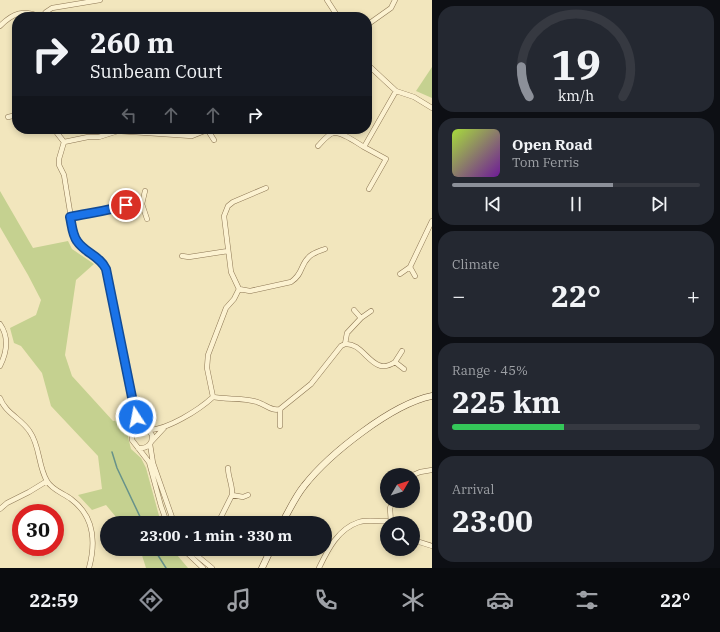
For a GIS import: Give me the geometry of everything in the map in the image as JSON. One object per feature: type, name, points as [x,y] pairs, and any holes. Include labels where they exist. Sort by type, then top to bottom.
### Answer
[{"type":"street","points":[[46,12],[52,8],[100,0]]},
{"type":"street","points":[[327,0],[335,12]]},
{"type":"street","points":[[372,21],[391,8],[396,0]]},
{"type":"street","points":[[0,26],[12,17]]},
{"type":"street","points":[[372,69],[396,91],[414,97],[432,108]]},
{"type":"street","points":[[372,133],[396,91]]},
{"type":"street","points":[[8,117],[12,116]]},
{"type":"street","points":[[58,134],[64,142]]},
{"type":"street","points":[[64,142],[88,137],[99,137],[108,134]]},
{"type":"street","points":[[162,134],[192,136],[196,134]]},
{"type":"street","points":[[210,134],[214,140]]},
{"type":"street","points":[[318,146],[331,134]]},
{"type":"street","points":[[340,134],[386,159],[369,189]]},
{"type":"street","points":[[364,147],[371,134]]},
{"type":"street","points":[[64,142],[59,159],[59,165],[64,174],[74,236],[78,242],[100,259],[106,269],[136,417],[135,431],[133,433],[132,440],[149,462],[160,506],[164,516]]},
{"type":"street","points":[[239,289],[231,272],[224,216],[228,206],[233,202],[266,188]]},
{"type":"street","points":[[145,191],[142,204],[147,219]]},
{"type":"street","points":[[70,217],[96,211],[114,209],[126,205],[142,204]]},
{"type":"street","points":[[400,274],[410,267],[432,221]]},
{"type":"street","points":[[239,289],[250,291],[291,282],[300,273],[308,257],[325,249]]},
{"type":"street","points":[[182,256],[189,257],[228,251]]},
{"type":"street","points":[[410,267],[415,276]]},
{"type":"street","points":[[213,397],[207,368],[208,355],[226,308],[234,299],[239,289]]},
{"type":"street","points":[[354,310],[361,318]]},
{"type":"street","points":[[213,397],[224,399],[242,398],[259,402],[272,409],[280,409],[311,384],[345,344],[347,333],[361,318],[371,311]]},
{"type":"street","points":[[0,324],[6,337],[6,346],[0,366]]},
{"type":"street","points":[[345,344],[354,346],[375,364],[380,366],[387,366],[395,362],[402,352]]},
{"type":"street","points":[[395,362],[404,369]]},
{"type":"street","points":[[286,516],[304,487],[338,451],[387,415],[432,396]]},
{"type":"street","points":[[135,431],[146,429],[155,430],[165,427],[204,406],[213,397]]},
{"type":"street","points":[[0,398],[6,408],[25,425],[34,436],[43,472],[47,481],[58,491],[80,506],[85,514],[93,540],[89,568]]},
{"type":"street","points":[[280,409],[280,426]]},
{"type":"street","points":[[136,417],[152,435],[151,443],[153,463],[172,516]]},
{"type":"street","points":[[138,448],[145,448],[165,427]]},
{"type":"street","points":[[222,516],[233,490],[228,474],[228,468]]},
{"type":"street","points":[[420,472],[432,470]]},
{"type":"street","points":[[0,508],[47,481]]},
{"type":"street","points":[[232,495],[243,497],[248,495]]},
{"type":"street","points":[[320,568],[329,548],[338,534],[343,530],[359,522],[380,522]]},
{"type":"street","points":[[420,542],[432,546]]},
{"type":"street","points":[[192,556],[203,568]]},
{"type":"street","points":[[197,556],[212,568]]},
{"type":"street","points":[[263,567],[268,556]]},
{"type":"green space","points":[[432,67],[432,98],[416,91]]},
{"type":"green space","points":[[0,191],[33,248],[68,241],[72,249],[94,264],[76,280],[65,355],[72,376],[113,421],[129,419],[130,431],[128,437],[131,449],[141,458],[146,468],[159,516],[115,516],[106,505],[92,510],[78,495],[102,489],[98,456],[51,406],[42,373],[21,346],[14,343],[10,328],[36,315],[41,300],[0,227]]},
{"type":"green space","points":[[142,556],[178,556],[188,568],[146,568]]},
{"type":"waterway","points":[[112,452],[117,468],[140,516]]},
{"type":"waterway","points":[[158,556],[166,568]]},
{"type":"route","points":[[126,205],[114,209],[96,211],[70,217],[74,236],[78,242],[100,259],[106,269],[136,417]]}]
